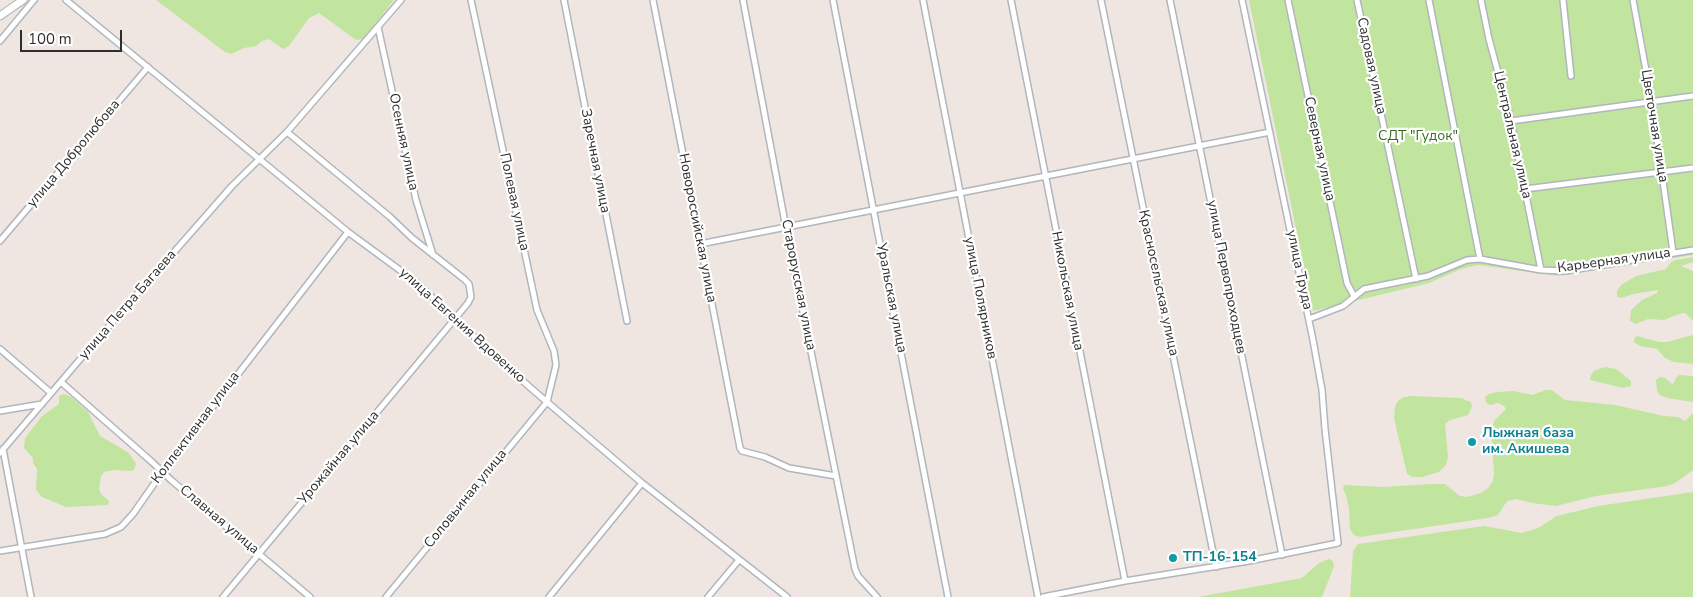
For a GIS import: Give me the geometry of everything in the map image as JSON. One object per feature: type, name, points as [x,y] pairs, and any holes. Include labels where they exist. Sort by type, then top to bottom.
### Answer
[{"type":"street","points":[[0,16],[23,0]]},
{"type":"street","points":[[0,41],[34,0]]},
{"type":"street","name":"улица Евгения Вдовенко","points":[[66,0],[348,232],[416,282],[502,363],[642,483],[787,597]]},
{"type":"street","name":"улица Петра Багаева","points":[[1,451],[226,194],[287,132],[401,0]]},
{"type":"street","name":"Полевая улица","points":[[471,0],[537,310],[556,358],[547,402]]},
{"type":"street","name":"Заречная улица","points":[[564,0],[627,321]]},
{"type":"street","name":"Новороссийская улица","points":[[653,0],[740,448],[747,453],[765,456],[789,468],[836,476]]},
{"type":"street","name":"Старорусская улица","points":[[743,0],[786,228],[855,569],[858,576],[877,597]]},
{"type":"street","name":"Уральская улица","points":[[833,0],[948,597]]},
{"type":"street","name":"улица Полярников","points":[[923,0],[1038,597]]},
{"type":"street","name":"Никольская улица","points":[[1010,0],[1125,582]]},
{"type":"street","name":"Красносельская улица","points":[[1100,0],[1216,567]]},
{"type":"street","name":"улица Первопроходцев","points":[[1170,0],[1282,555]]},
{"type":"street","name":"улица Труда","points":[[1242,0],[1309,319],[1322,390],[1338,543],[1282,555]]},
{"type":"street","name":"Северная улица","points":[[1288,0],[1347,283],[1354,296]]},
{"type":"street","name":"Садовая улица","points":[[1357,0],[1416,279]]},
{"type":"street","points":[[1429,0],[1480,259]]},
{"type":"street","name":"Центральная улица","points":[[1481,0],[1489,39],[1511,121],[1541,270]]},
{"type":"street","points":[[1563,0],[1570,76]]},
{"type":"street","name":"Цветочная улица","points":[[1632,0],[1652,103],[1673,252]]},
{"type":"street","name":"Осенняя улица","points":[[378,27],[416,200],[433,256]]},
{"type":"street","name":"улица Добролюбова","points":[[0,241],[148,67]]},
{"type":"street","points":[[1511,121],[1693,96]]},
{"type":"street","points":[[287,132],[383,211],[433,256]]},
{"type":"street","points":[[700,244],[1270,132]]},
{"type":"street","points":[[1525,189],[1693,168]]},
{"type":"street","name":"Коллективная улица","points":[[0,551],[113,532],[127,521],[162,471],[348,232]]},
{"type":"street","name":"Карьерная улица","points":[[1309,319],[1343,306],[1364,289],[1416,279],[1437,273],[1467,260],[1480,259],[1541,270],[1565,271],[1693,250]]},
{"type":"street","name":"Урожайная улица","points":[[223,597],[468,303],[471,290],[469,284],[433,256]]},
{"type":"street","points":[[0,349],[51,393]]},
{"type":"street","name":"Славная улица","points":[[61,382],[171,480],[310,597]]},
{"type":"street","name":"Соловьиная улица","points":[[386,597],[547,402]]},
{"type":"street","points":[[0,411],[42,404]]},
{"type":"street","points":[[1,451],[23,547],[31,597]]},
{"type":"street","points":[[549,597],[642,483]]},
{"type":"street","points":[[1043,597],[1282,555]]},
{"type":"street","points":[[708,597],[739,560]]},
{"type":"green space","points":[[156,0],[394,0],[363,39],[357,40],[319,13],[309,18],[289,46],[283,49],[269,39],[262,41],[256,46],[244,48],[231,54],[225,52]]},
{"type":"green space","name":"СДТ \"Гудок\"","points":[[1249,0],[1693,0],[1693,255],[1559,276],[1478,265],[1461,269],[1429,283],[1313,311]]},
{"type":"green space","points":[[1693,257],[1693,262],[1681,266],[1693,271],[1693,321],[1685,313],[1664,320],[1648,319],[1636,324],[1630,321],[1631,310],[1642,300],[1657,293],[1658,290],[1633,294],[1622,298],[1617,297],[1617,291],[1621,285],[1636,276],[1666,269],[1671,262],[1676,260]]},
{"type":"green space","points":[[1693,335],[1693,364],[1674,362],[1665,358],[1657,349],[1640,346],[1634,342],[1637,336],[1659,342],[1667,342]]},
{"type":"green space","points":[[1605,367],[1616,369],[1631,381],[1631,386],[1623,388],[1590,380],[1594,371]]},
{"type":"green space","points":[[1679,375],[1693,376],[1693,402],[1667,398],[1660,395],[1657,391],[1656,380],[1660,377],[1665,378],[1672,384]]},
{"type":"green space","points":[[1545,390],[1552,390],[1565,400],[1615,405],[1664,416],[1678,417],[1685,421],[1693,413],[1693,470],[1675,483],[1667,486],[1596,496],[1556,506],[1516,499],[1507,501],[1498,515],[1488,518],[1360,537],[1354,535],[1350,529],[1349,508],[1343,489],[1344,485],[1382,487],[1445,484],[1460,496],[1467,497],[1481,493],[1493,481],[1491,428],[1495,420],[1506,409],[1498,403],[1490,405],[1486,403],[1485,397],[1498,392],[1513,391],[1533,395]]},
{"type":"green space","points":[[64,394],[71,397],[88,412],[100,436],[129,453],[136,464],[134,470],[114,470],[104,472],[101,476],[99,489],[108,500],[109,503],[107,505],[66,507],[42,497],[36,490],[37,469],[33,463],[33,458],[24,448],[25,438],[42,416],[59,404],[59,396]]},
{"type":"green space","points":[[1404,397],[1461,398],[1471,402],[1472,407],[1468,415],[1450,420],[1445,424],[1448,457],[1446,465],[1439,472],[1422,477],[1413,477],[1407,474],[1394,418],[1395,406],[1398,401]]},
{"type":"green space","points":[[1693,492],[1693,597],[1350,597],[1353,551],[1358,544],[1484,526],[1522,533],[1538,528],[1557,516],[1598,506]]},
{"type":"green space","points":[[1329,559],[1333,561],[1334,566],[1322,597],[1198,597],[1302,578],[1319,563]]},
{"type":"place","name":"Лыжная база им. Акишева","points":[[1472,442]]},
{"type":"place","name":"ТП-16-154","points":[[1173,558]]}]
